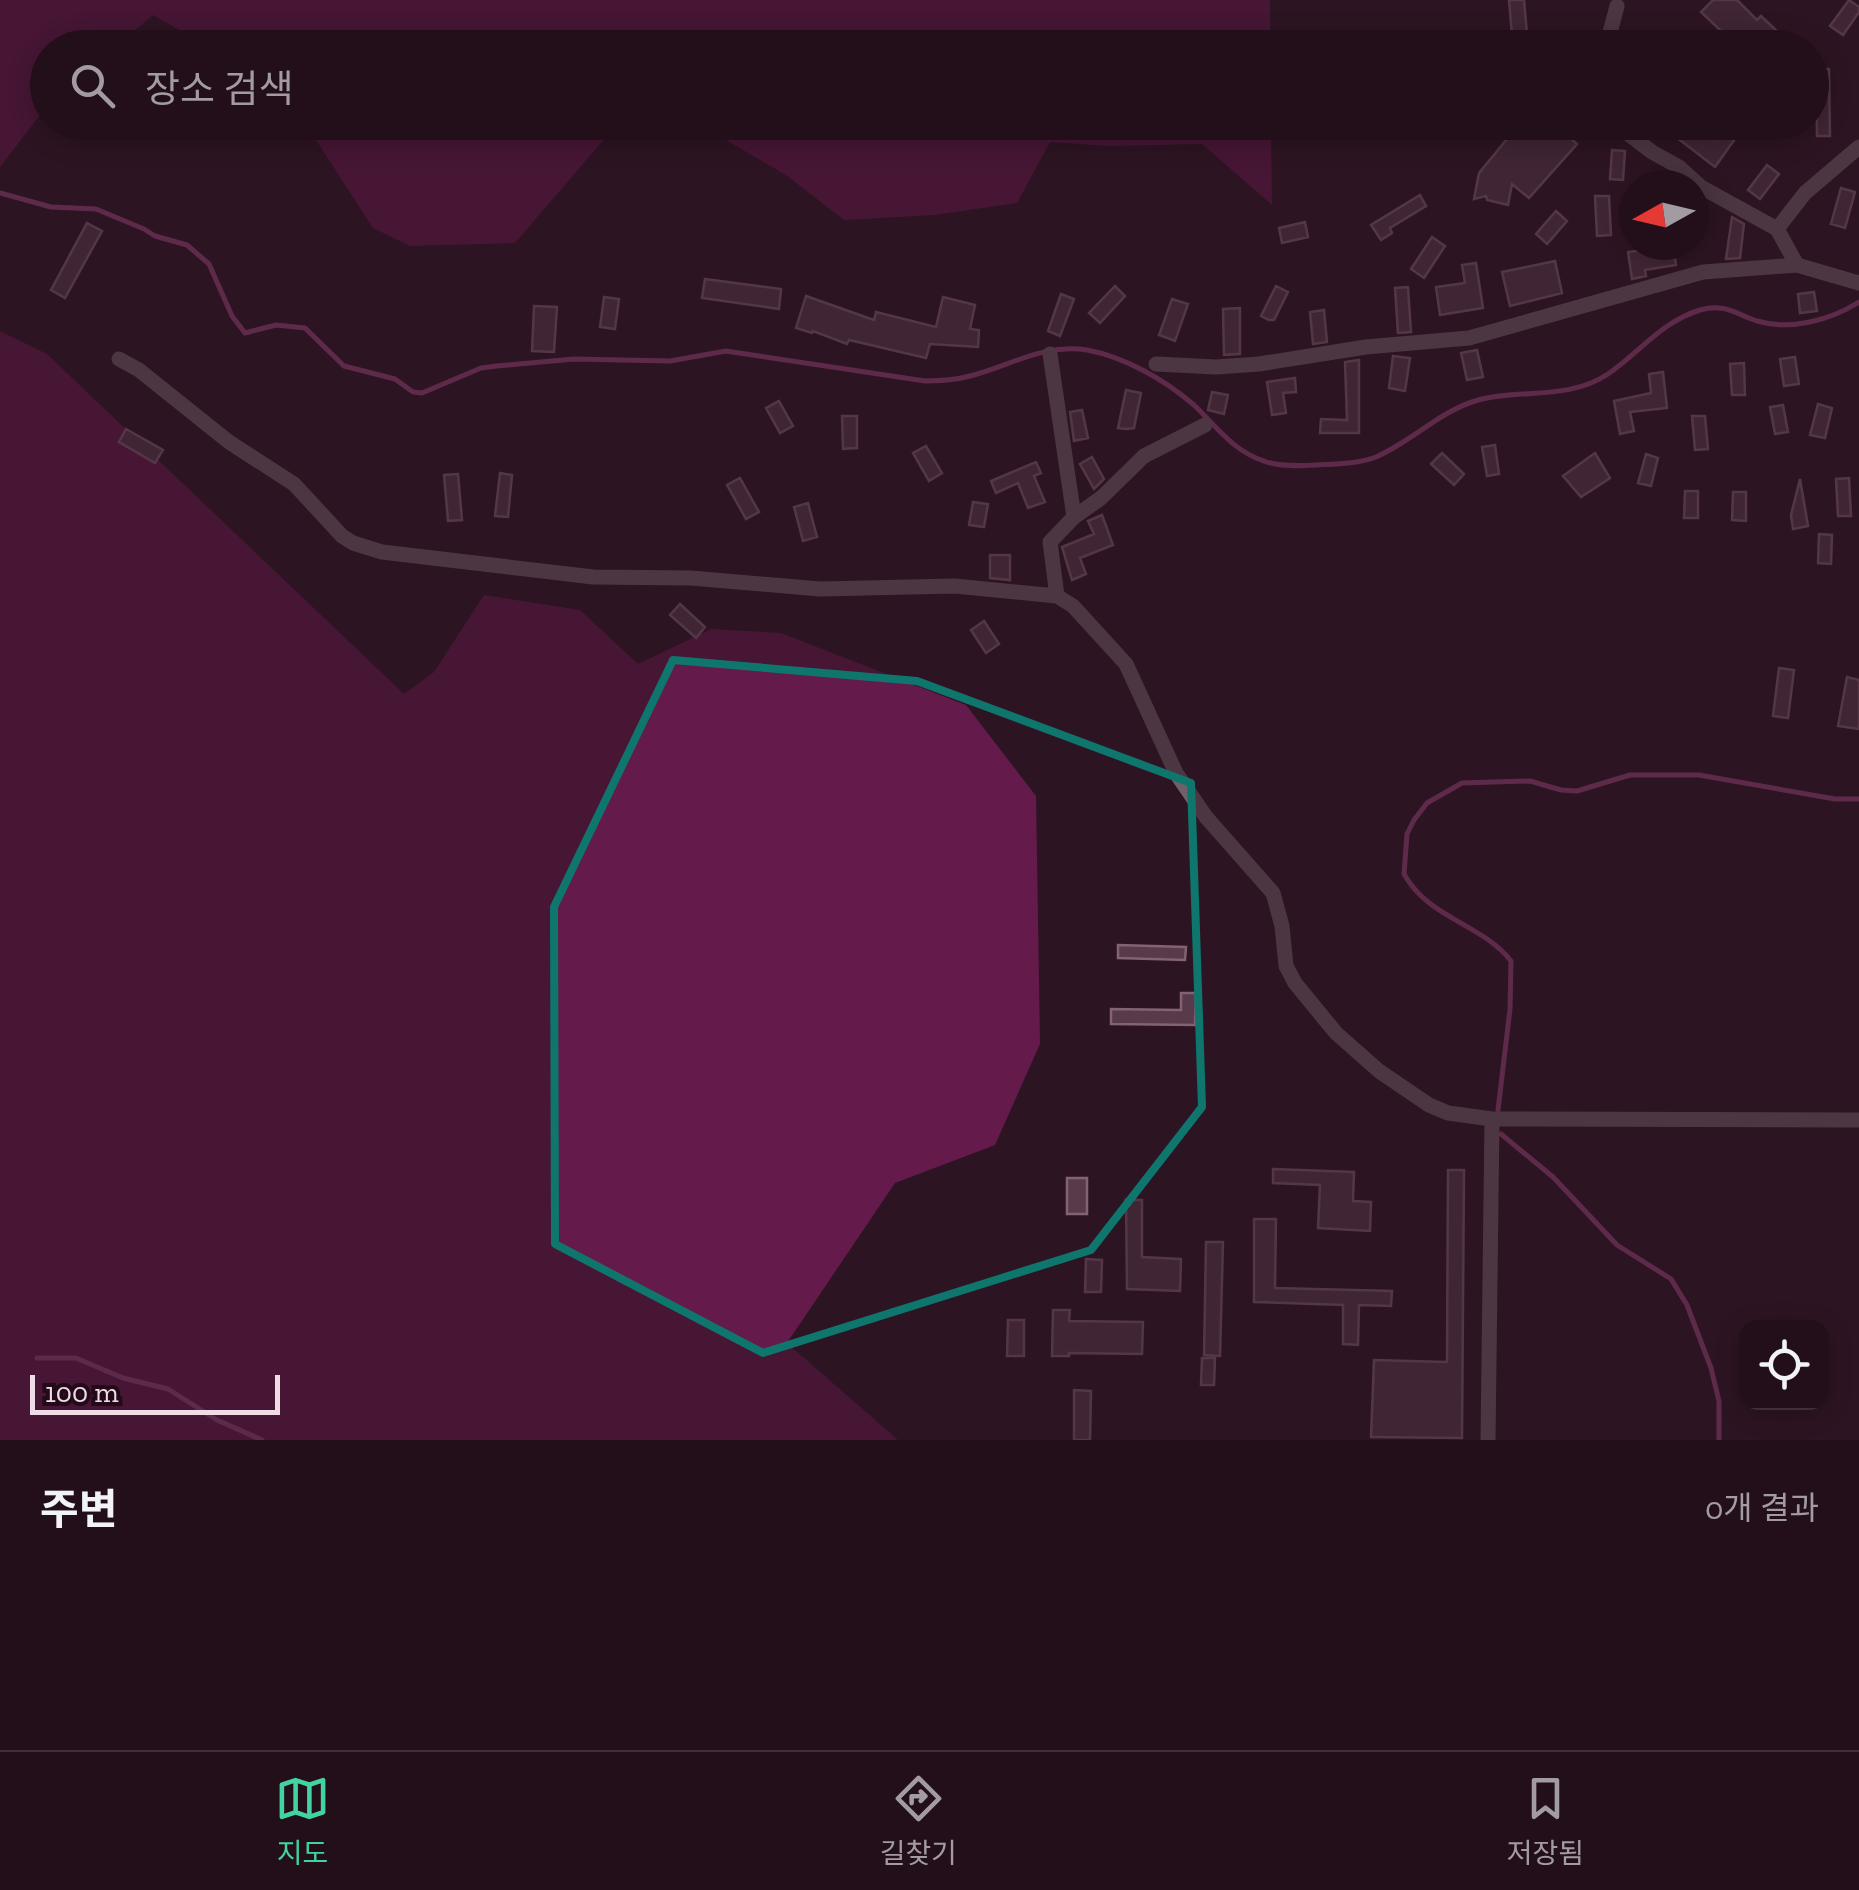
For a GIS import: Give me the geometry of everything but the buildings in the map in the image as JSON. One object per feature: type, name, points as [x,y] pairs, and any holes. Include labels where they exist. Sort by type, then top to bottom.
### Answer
[{"type":"street","points":[[1611,30],[1617,6]]},
{"type":"street","points":[[1637,140],[1679,167],[1701,187],[1777,229],[1797,266]]},
{"type":"street","points":[[1777,229],[1805,193],[1859,146]]},
{"type":"street","points":[[1156,364],[1259,364],[1366,347],[1469,338],[1521,326],[1678,276],[1797,266],[1859,282]]},
{"type":"street","points":[[1050,354],[1074,517]]},
{"type":"street","points":[[119,359],[139,370],[229,442],[294,484],[342,536],[382,552],[592,577],[691,578],[820,589],[955,586],[1057,596],[1073,606],[1126,664],[1176,772],[1213,825],[1273,892],[1286,966],[1294,982],[1358,1054],[1416,1097],[1448,1113],[1492,1119],[1859,1120]]},
{"type":"street","points":[[1057,596],[1050,542],[1144,456],[1205,425]]},
{"type":"street","points":[[1488,1440],[1492,1119]]},
{"type":"highlighted area","points":[[673,660],[917,681],[1191,783],[1202,1107],[1091,1250],[763,1353],[555,1244],[554,907]]},
{"type":"shaded area","points":[[0,0],[1270,0],[1270,30],[179,30],[153,15],[135,30],[30,30],[30,128],[0,167]]},
{"type":"shaded area","points":[[316,140],[603,140],[515,243],[410,246],[373,228]]},
{"type":"shaded area","points":[[725,140],[1271,140],[1272,205],[1202,144],[1109,146],[1050,142],[1017,203],[934,215],[844,220],[786,175]]},
{"type":"shaded area","points":[[0,331],[47,354],[404,694],[434,672],[484,595],[580,610],[638,664],[711,629],[781,633],[966,705],[1036,796],[1040,1044],[995,1145],[895,1183],[787,1343],[898,1440],[0,1440]]},
{"type":"waterway","points":[[0,193],[51,207],[96,209],[155,236],[187,245],[209,264],[232,316],[245,333],[276,325],[305,328],[344,366],[395,379],[413,392],[422,393],[481,368],[574,359],[670,361],[726,351],[931,381],[970,376],[1056,350],[1087,350],[1130,364],[1170,387],[1253,457],[1290,466],[1369,459],[1475,401],[1560,391],[1593,382],[1674,322],[1700,310],[1723,309],[1783,325],[1823,319],[1859,302]]},
{"type":"waterway","points":[[1498,1110],[1510,1009],[1511,961],[1499,948],[1427,901],[1404,874],[1407,834],[1427,803],[1462,783],[1530,781],[1577,791],[1630,775],[1699,775],[1835,799],[1859,799]]},
{"type":"waterway","points":[[1501,1134],[1553,1177],[1617,1245],[1671,1279],[1687,1305],[1711,1368],[1719,1401],[1719,1440]]},
{"type":"waterway","points":[[37,1358],[76,1358],[123,1378],[168,1389],[217,1420],[262,1440]]}]
